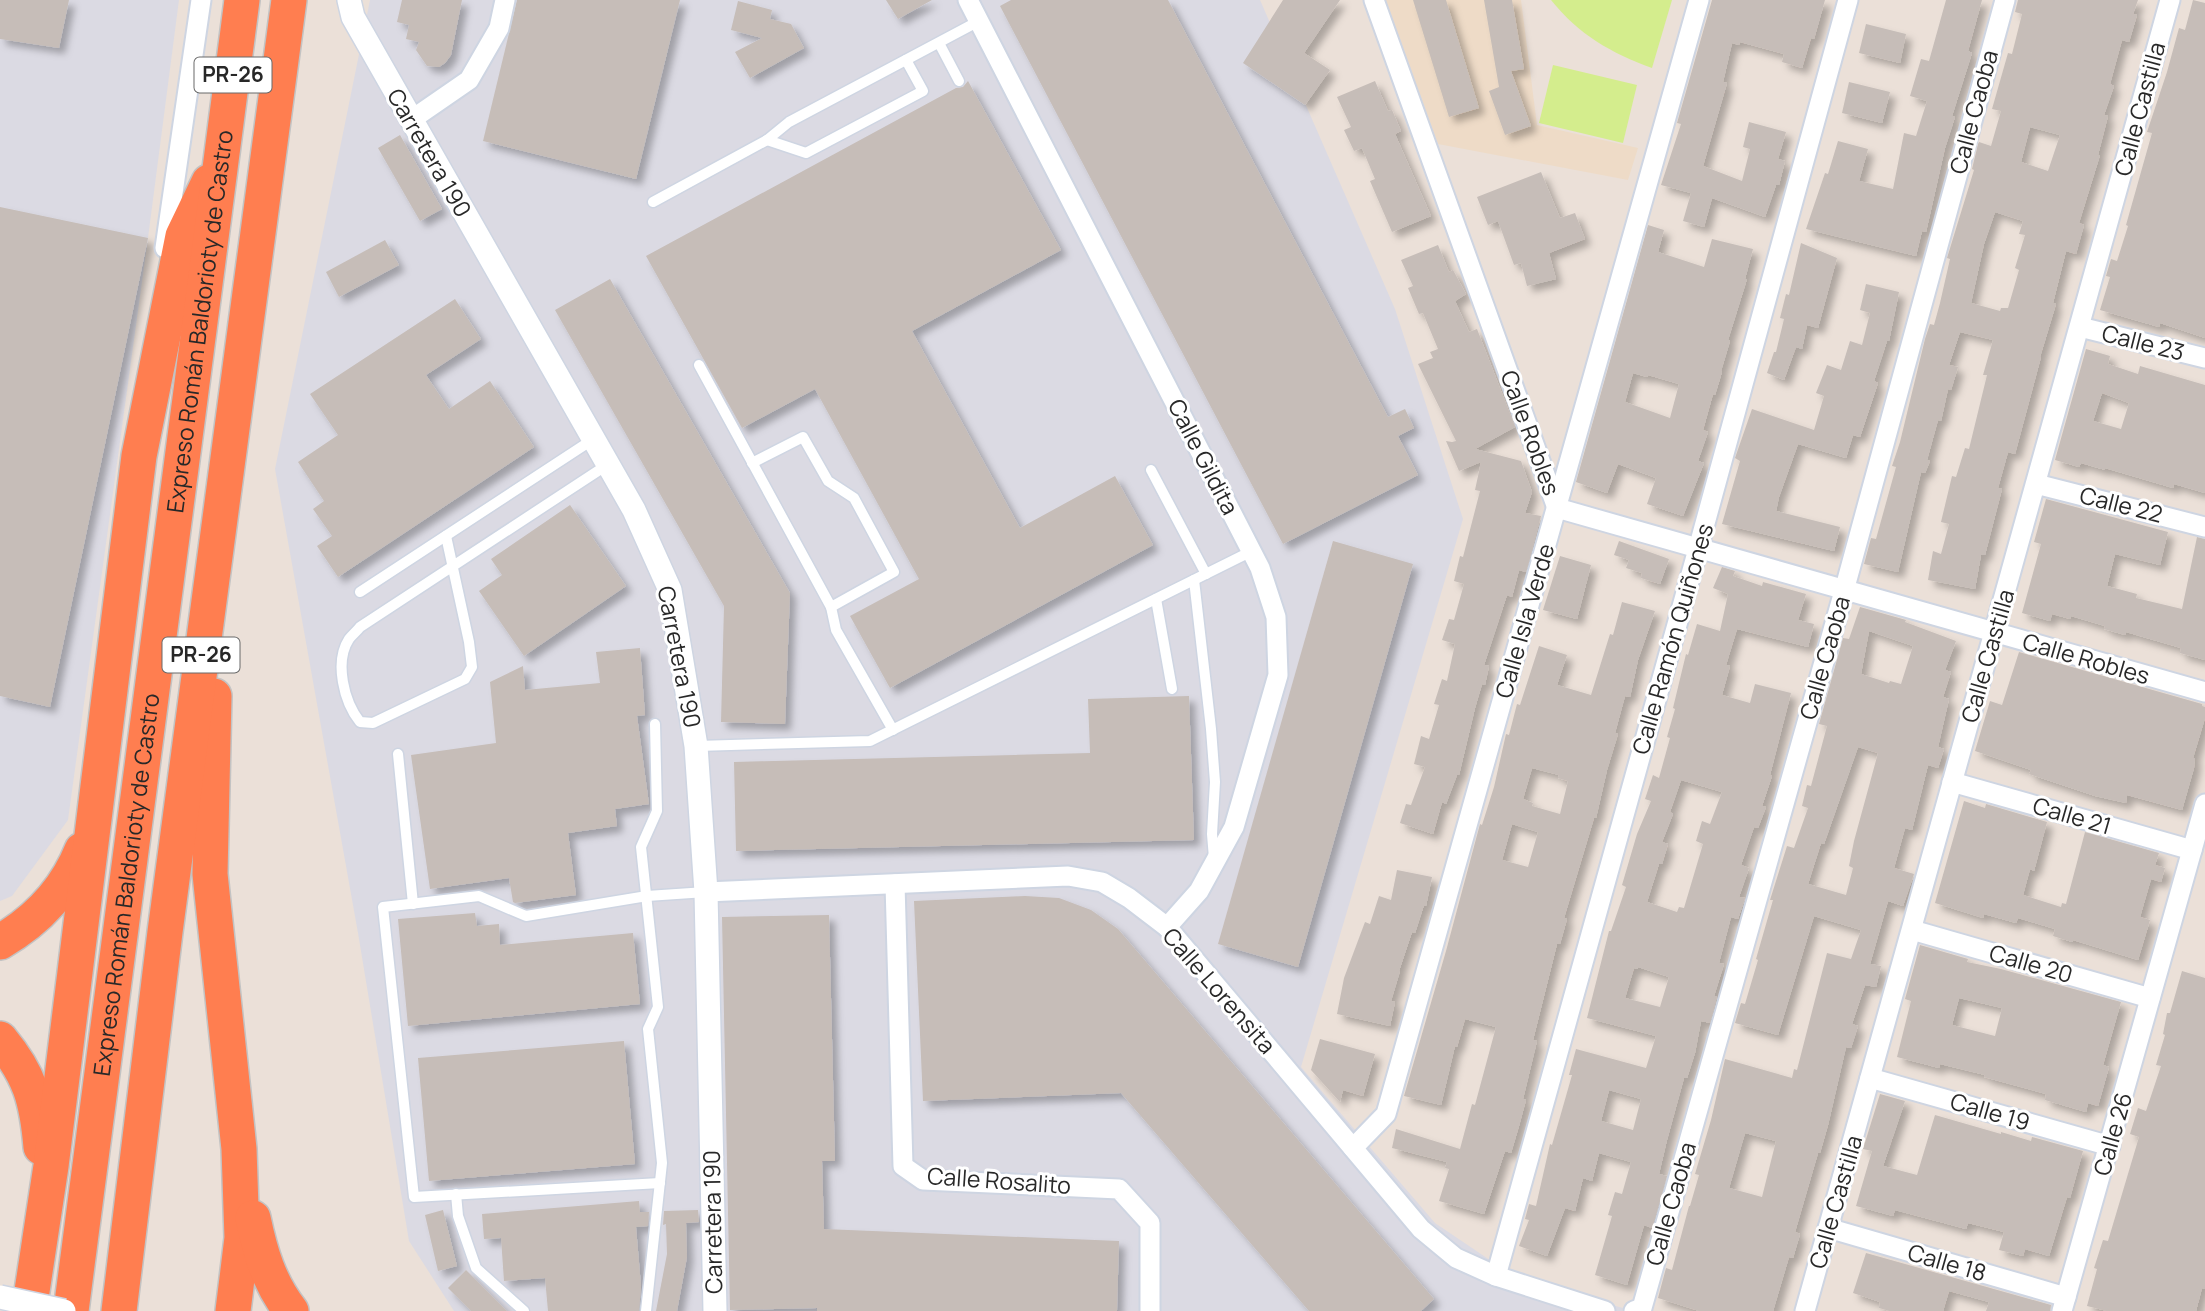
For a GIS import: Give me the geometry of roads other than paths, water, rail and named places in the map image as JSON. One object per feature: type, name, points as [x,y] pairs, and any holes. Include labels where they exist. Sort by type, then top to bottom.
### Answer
[{"type":"highway","name":"Expreso Román Baldorioty de Castro","points":[[71,1311],[242,0]]},
{"type":"highway","name":"Expreso Román Baldorioty de Castro","points":[[119,1311],[163,946],[289,0]]},
{"type":"highway","points":[[29,1311],[51,1166],[139,456],[183,236],[223,150]]},
{"type":"highway","points":[[211,581],[215,718],[210,874],[239,1149],[242,1238],[233,1311]]},
{"type":"highway","points":[[0,942],[34,919],[64,886],[75,868],[92,824]]},
{"type":"highway","points":[[0,1039],[17,1059],[29,1083],[38,1115],[42,1164],[40,1230]]},
{"type":"highway","points":[[239,1149],[258,1244],[274,1286],[291,1311]]},
{"type":"street","points":[[139,456],[137,414],[172,206],[201,0]]},
{"type":"street","name":"Carretera 190","points":[[349,0],[353,17],[634,510],[670,590],[696,746],[706,892],[715,1311]]},
{"type":"street","points":[[411,120],[469,80],[499,28],[505,0]]},
{"type":"street","name":"Calle Gildita","points":[[968,0],[1252,551],[1276,617],[1278,675],[1234,827],[1199,891],[1167,927]]},
{"type":"street","name":"Calle Robles","points":[[1374,0],[1557,508],[2205,692]]},
{"type":"street","name":"Calle Isla Verde","points":[[1353,1149],[1386,1114],[1699,0]]},
{"type":"street","name":"Calle Ramón Quiñones","points":[[1496,1276],[1848,0]]},
{"type":"street","name":"Calle Caoba","points":[[1634,1311],[1642,1308],[1844,591],[2005,0]]},
{"type":"street","name":"Calle Castilla","points":[[1805,1311],[2170,0]]},
{"type":"street","name":"Calle 23","points":[[2080,327],[2205,358]]},
{"type":"street","name":"Calle 22","points":[[2036,484],[2205,527]]},
{"type":"street","name":"Calle 21","points":[[1952,782],[2192,850]]},
{"type":"street","name":"Calle 26","points":[[2064,1304],[2205,804]]},
{"type":"street","name":"Calle Lorensita","points":[[706,892],[1068,876],[1102,882],[1129,898],[1167,927],[1421,1229],[1456,1258],[1496,1276],[1605,1311]]},
{"type":"street","name":"Calle Rosalito","points":[[894,884],[903,1166],[923,1180],[1119,1189],[1150,1223],[1150,1311]]},
{"type":"street","name":"Calle 20","points":[[1912,930],[2150,998]]},
{"type":"street","name":"Calle 19","points":[[1870,1079],[2110,1146]]},
{"type":"street","name":"Calle 18","points":[[1828,1228],[2064,1304]]},
{"type":"street","points":[[0,1297],[64,1311]]},
{"type":"lane","points":[[653,202],[767,140],[789,122],[979,21]]},
{"type":"lane","points":[[939,43],[959,82]]},
{"type":"lane","points":[[767,140],[806,153],[923,91],[906,60]]},
{"type":"lane","points":[[699,365],[831,607],[836,630],[893,730]]},
{"type":"lane","points":[[752,463],[803,437],[828,481],[854,498],[894,572],[831,607]]},
{"type":"lane","points":[[360,592],[592,440]]},
{"type":"lane","points":[[446,536],[453,566],[469,642],[472,667],[465,679],[373,723],[360,722],[351,711],[343,677],[342,658],[349,639],[360,627],[453,566],[607,465]]},
{"type":"lane","points":[[1151,470],[1206,573]]},
{"type":"lane","points":[[696,746],[870,741],[1252,551]]},
{"type":"lane","points":[[1194,580],[1215,782],[1212,834],[1215,860]]},
{"type":"lane","points":[[1156,599],[1172,689]]},
{"type":"lane","points":[[646,1311],[662,1163],[648,1029],[658,1007],[641,847],[657,811],[655,724]]},
{"type":"lane","points":[[398,754],[413,904]]},
{"type":"lane","points":[[660,1183],[414,1197],[383,908],[479,896],[526,916],[647,896],[706,892]]},
{"type":"lane","points":[[456,1194],[458,1216],[476,1268],[524,1311]]}]
